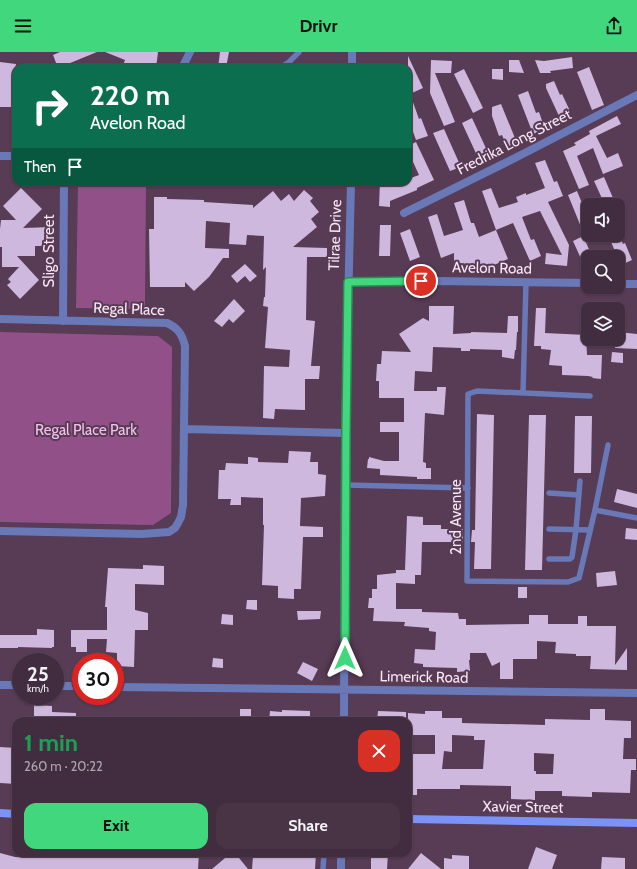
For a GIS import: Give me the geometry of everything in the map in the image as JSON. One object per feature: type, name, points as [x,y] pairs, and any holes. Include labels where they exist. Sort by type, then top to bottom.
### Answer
[{"type":"main road","points":[[0,813],[12,814]]},
{"type":"main road","name":"Xavier Street","points":[[412,819],[637,823]]},
{"type":"street","points":[[184,64],[190,52]]},
{"type":"street","points":[[352,52],[352,64]]},
{"type":"street","name":"Fredrika Long Street","points":[[404,213],[508,162],[637,95]]},
{"type":"street","points":[[0,156],[12,156]]},
{"type":"street","name":"Sligo Street","points":[[63,321],[64,186]]},
{"type":"street","name":"Tilrae Drive","points":[[344,717],[346,433],[351,186]]},
{"type":"street","name":"Avelon Road","points":[[348,282],[526,282],[581,284]]},
{"type":"street","points":[[625,284],[637,284]]},
{"type":"street","name":"Regal Place","points":[[0,319],[167,323],[172,325],[183,336],[185,346],[183,505],[181,518],[175,528],[169,532],[142,534],[0,531]]},
{"type":"street","points":[[185,429],[346,433]]},
{"type":"street","points":[[0,684],[12,685]]},
{"type":"street","name":"Limerick Road","points":[[124,687],[637,693]]},
{"type":"street","points":[[341,857],[341,869]]},
{"type":"lane","points":[[286,64],[299,52]]},
{"type":"lane","points":[[523,393],[526,282]]},
{"type":"lane","name":"2nd Avenue","points":[[590,396],[477,391],[468,394],[468,580],[568,582],[579,578],[608,445]]},
{"type":"lane","points":[[549,559],[570,559],[572,557],[580,481]]},
{"type":"lane","points":[[346,485],[468,488]]},
{"type":"lane","points":[[549,493],[579,495]]},
{"type":"lane","points":[[595,510],[637,518]]},
{"type":"lane","points":[[549,529],[590,530]]},
{"type":"lane","points":[[323,869],[324,857]]},
{"type":"green space","points":[[78,186],[146,186],[145,309],[76,308]]},
{"type":"green space","name":"Regal Place Park","points":[[0,332],[158,336],[172,347],[171,513],[153,525],[0,522]]},
{"type":"building","points":[[60,52],[97,52],[68,64],[56,64],[53,55]]},
{"type":"building","points":[[105,52],[158,52],[156,64],[124,64],[125,60]]},
{"type":"building","points":[[220,52],[229,52],[227,64],[218,64]]},
{"type":"building","points":[[408,56],[412,64],[408,64]]},
{"type":"building","points":[[572,57],[573,68],[550,71],[551,73],[540,73],[535,60],[544,61]]},
{"type":"building","points":[[431,60],[452,61],[451,73],[435,73],[455,122],[444,126],[430,93]]},
{"type":"building","points":[[509,60],[519,60],[524,73],[509,72]]},
{"type":"building","points":[[0,62],[16,64],[12,64],[12,107],[0,107]]},
{"type":"building","points":[[412,65],[423,88],[412,93]]},
{"type":"building","points":[[589,67],[604,105],[592,110],[577,72]]},
{"type":"building","points":[[464,69],[483,108],[473,113],[454,74]]},
{"type":"building","points":[[492,69],[503,69],[503,80],[492,79]]},
{"type":"building","points":[[554,81],[560,95],[562,94],[570,111],[559,116],[546,88],[546,84]]},
{"type":"building","points":[[528,91],[536,113],[539,112],[545,129],[533,134],[518,95]]},
{"type":"building","points":[[412,99],[419,119],[421,118],[428,136],[416,140],[412,129]]},
{"type":"building","points":[[501,104],[517,143],[507,147],[502,135],[499,136],[492,116],[492,107]]},
{"type":"building","points":[[617,116],[621,124],[596,136],[607,158],[618,153],[623,166],[603,174],[593,148],[577,156],[589,185],[579,189],[563,151],[576,145],[574,143],[590,134],[589,131]]},
{"type":"building","points":[[472,118],[490,157],[480,162],[462,123]]},
{"type":"building","points":[[444,129],[461,167],[450,171],[433,133]]},
{"type":"building","points":[[416,142],[434,180],[417,188],[417,190],[390,201],[390,207],[379,206],[380,186],[412,186],[412,178],[419,175],[412,160],[412,144]]},
{"type":"building","points":[[545,160],[554,182],[557,181],[563,196],[548,202],[569,245],[567,266],[545,264],[546,253],[562,255],[540,211],[522,217],[531,240],[534,239],[541,256],[530,261],[513,223],[496,230],[482,191],[491,188],[499,208],[518,202],[516,197],[545,188],[535,163]]},
{"type":"building","points":[[604,177],[613,198],[602,198],[594,181]]},
{"type":"building","points":[[21,188],[42,209],[23,228],[52,227],[52,246],[35,246],[35,256],[17,256],[39,280],[20,299],[7,285],[11,282],[8,279],[19,267],[2,267],[0,229],[1,220],[16,220],[3,206]]},
{"type":"building","points":[[304,190],[313,198],[310,201],[319,212],[311,219],[317,227],[293,247],[327,248],[327,257],[307,257],[306,320],[315,321],[311,366],[320,366],[319,379],[305,379],[305,410],[275,409],[274,419],[263,418],[264,366],[289,367],[290,350],[265,348],[268,307],[263,306],[265,297],[266,267],[263,270],[264,236],[247,235],[246,245],[229,244],[230,223],[206,221],[205,248],[229,249],[229,258],[223,258],[209,277],[194,291],[185,282],[185,287],[150,287],[149,229],[154,229],[154,197],[253,205],[253,208],[273,191],[281,201],[289,194],[294,201]]},
{"type":"building","points":[[577,191],[581,201],[581,227],[568,195]]},
{"type":"building","points":[[464,200],[471,223],[474,223],[479,237],[496,230],[508,259],[494,265],[454,263],[454,253],[441,258],[428,217],[437,214],[444,236],[463,230],[454,203]]},
{"type":"building","points":[[380,225],[391,225],[390,256],[379,256]]},
{"type":"building","points":[[410,229],[420,257],[410,261],[400,233]]},
{"type":"building","points":[[581,237],[581,242],[586,242],[589,250],[581,250],[581,259],[573,241]]},
{"type":"building","points":[[611,242],[625,243],[632,260],[625,263],[625,250],[614,250]]},
{"type":"building","points":[[245,264],[257,276],[250,282],[245,276],[237,283],[231,276]]},
{"type":"building","points":[[234,299],[245,311],[233,323],[229,319],[222,327],[214,321]]},
{"type":"building","points":[[429,306],[454,306],[453,334],[471,332],[507,333],[508,316],[518,316],[518,332],[514,359],[502,357],[502,350],[470,349],[470,351],[461,351],[461,348],[433,347],[432,372],[415,371],[414,391],[437,391],[437,387],[446,387],[444,415],[425,413],[423,462],[426,463],[426,468],[431,468],[431,479],[380,475],[380,469],[367,468],[368,459],[369,457],[384,461],[399,461],[399,432],[380,432],[380,422],[404,422],[404,398],[379,398],[379,381],[376,381],[377,364],[381,364],[382,351],[411,352],[399,334],[423,318],[429,321]]},
{"type":"building","points":[[536,308],[546,308],[545,333],[581,335],[581,346],[587,346],[587,355],[602,355],[601,379],[588,376],[562,375],[562,366],[549,365],[551,350],[541,349],[541,346],[534,346]]},
{"type":"building","points":[[625,333],[637,334],[637,349],[615,348],[615,346],[625,346]]},
{"type":"building","points":[[612,352],[623,353],[623,363],[611,362]]},
{"type":"building","points":[[477,414],[494,415],[491,569],[474,569],[475,542],[471,542],[472,530],[475,530]]},
{"type":"building","points":[[529,415],[546,415],[542,570],[525,570]]},
{"type":"building","points":[[575,416],[592,416],[591,473],[574,473]]},
{"type":"building","points":[[289,451],[311,452],[310,462],[318,462],[318,474],[326,475],[325,496],[301,498],[300,526],[323,527],[323,537],[303,537],[301,589],[294,589],[294,599],[278,598],[278,586],[262,585],[264,525],[263,498],[241,497],[241,505],[230,505],[231,499],[218,499],[219,470],[225,470],[226,463],[248,464],[248,457],[258,458],[258,462],[288,463]]},
{"type":"building","points":[[617,489],[637,494],[637,508],[614,502]]},
{"type":"building","points":[[407,516],[423,517],[423,525],[441,525],[441,529],[463,529],[463,542],[422,542],[421,575],[415,575],[415,584],[396,583],[396,609],[422,609],[422,612],[458,613],[459,619],[466,619],[466,625],[529,624],[529,615],[548,615],[548,624],[578,624],[578,616],[587,616],[587,626],[616,626],[615,665],[627,648],[627,670],[590,669],[591,656],[576,656],[576,654],[555,653],[556,642],[537,641],[537,659],[513,659],[513,679],[500,679],[500,662],[492,666],[486,653],[470,653],[470,671],[457,672],[457,668],[423,667],[423,664],[414,663],[415,649],[435,650],[436,632],[429,631],[429,628],[404,626],[405,622],[373,621],[374,608],[368,608],[369,598],[372,598],[372,589],[377,589],[377,575],[396,573],[396,570],[405,570]]},
{"type":"building","points":[[626,528],[637,529],[637,540],[625,539]]},
{"type":"building","points":[[143,565],[164,566],[164,585],[135,584],[135,610],[148,613],[148,630],[135,630],[134,667],[124,666],[124,653],[106,652],[107,639],[87,639],[87,652],[76,652],[76,647],[71,647],[71,630],[107,630],[107,607],[105,607],[108,568],[143,569]]},
{"type":"building","points":[[615,571],[617,585],[597,587],[596,573]]},
{"type":"building","points":[[518,587],[527,587],[527,598],[518,598]]},
{"type":"building","points":[[247,600],[257,600],[257,610],[246,609]]},
{"type":"building","points":[[297,611],[321,611],[320,619],[298,620]]},
{"type":"building","points":[[222,614],[233,615],[233,625],[221,624]]},
{"type":"building","points":[[37,629],[54,630],[54,647],[0,648],[0,635],[37,635]]},
{"type":"building","points":[[213,658],[223,659],[223,668],[212,667]]},
{"type":"building","points":[[303,662],[318,669],[312,681],[297,673]]},
{"type":"building","points":[[34,705],[52,706],[52,712],[76,713],[76,717],[34,717]]},
{"type":"building","points":[[240,709],[251,709],[251,717],[240,717]]},
{"type":"building","points":[[590,709],[605,709],[605,720],[631,721],[631,738],[624,738],[623,759],[636,759],[636,770],[631,770],[630,793],[592,792],[592,797],[562,796],[562,791],[535,791],[535,800],[511,799],[511,786],[460,785],[460,789],[417,789],[417,795],[412,795],[412,754],[435,754],[435,735],[412,735],[412,717],[408,717],[408,713],[425,714],[425,711],[442,711],[442,718],[462,718],[462,723],[545,725],[545,719],[590,720]],"holes":[[[452,735],[474,736],[474,740],[485,740],[483,769],[442,769],[444,751],[452,752]],[[534,753],[554,754],[553,774],[536,774],[536,771],[534,771]]]},
{"type":"building","points":[[282,710],[310,711],[310,717],[269,717],[270,711],[282,712]]},
{"type":"building","points":[[378,711],[406,712],[406,717],[377,717]]},
{"type":"building","points":[[0,747],[12,748],[12,784],[0,783]]},
{"type":"building","points":[[536,847],[557,855],[552,869],[528,869]]},
{"type":"building","points":[[0,853],[12,857],[30,858],[199,857],[198,869],[0,869]]},
{"type":"building","points":[[421,853],[441,869],[408,869]]},
{"type":"building","points":[[452,855],[469,856],[469,869],[444,869],[444,858],[452,859]]},
{"type":"building","points":[[226,857],[238,857],[248,869],[212,869]]},
{"type":"building","points":[[253,857],[316,857],[315,869],[252,869]]},
{"type":"building","points":[[371,857],[388,857],[387,869],[371,869]]},
{"type":"building","points":[[602,857],[625,858],[625,869],[601,869]]},
{"type":"route","points":[[345,658],[348,282],[421,281]]}]
